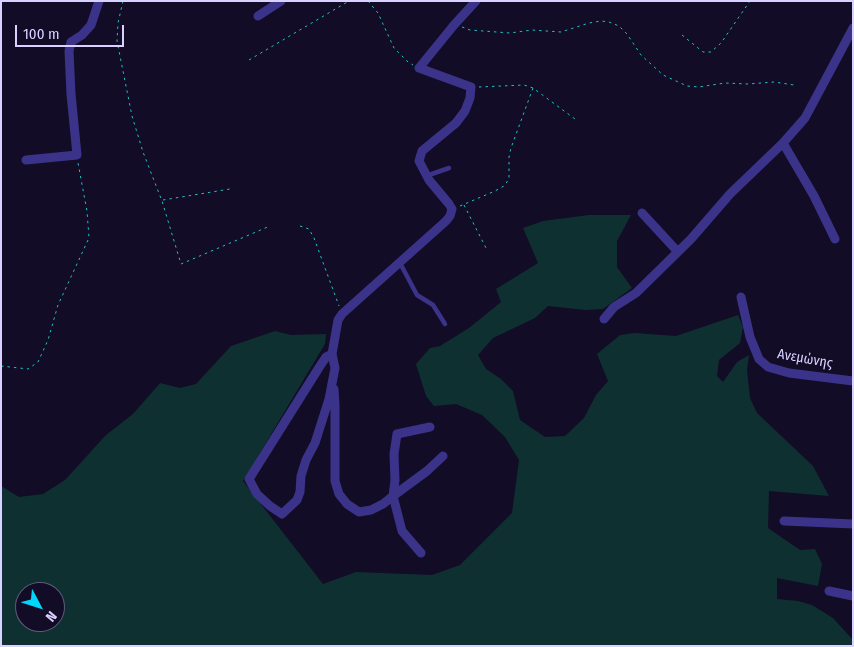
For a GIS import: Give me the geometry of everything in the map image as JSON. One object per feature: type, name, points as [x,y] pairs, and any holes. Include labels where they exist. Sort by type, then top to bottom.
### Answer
[{"type":"street","points":[[26,160],[77,154],[69,51],[71,42],[82,36],[91,25],[99,1]]},
{"type":"street","points":[[258,16],[281,1]]},
{"type":"street","points":[[332,354],[326,357],[320,366],[249,479],[257,494],[282,514],[297,500],[306,460],[316,443],[333,382],[335,368],[332,354],[338,320],[342,314],[446,222],[452,210],[426,176],[419,161],[422,151],[456,123],[465,111],[470,98],[471,87],[419,68],[476,1]]},
{"type":"street","points":[[604,319],[614,307],[636,293],[691,239],[730,194],[783,143],[805,118],[853,28]]},
{"type":"street","points":[[783,143],[814,196],[835,239]]},
{"type":"street","points":[[642,213],[678,252]]},
{"type":"street","name":"Ανεμώνης","points":[[741,297],[750,337],[759,359],[768,367],[789,373],[853,381]]},
{"type":"street","points":[[333,382],[335,405],[335,481],[339,494],[347,504],[359,512],[371,510],[383,504],[426,472],[443,456]]},
{"type":"street","points":[[421,553],[402,531],[393,496],[396,480],[394,454],[397,434],[430,427]]},
{"type":"street","points":[[784,521],[853,524]]},
{"type":"street","points":[[829,590],[853,596]]},
{"type":"lane","points":[[426,176],[449,168]]},
{"type":"lane","points":[[400,263],[417,295],[433,305],[445,324]]},
{"type":"path","points":[[123,1],[117,32],[132,116],[143,152],[162,201],[181,264],[270,226]]},
{"type":"path","points":[[249,60],[348,1]]},
{"type":"path","points":[[368,1],[378,13],[394,48],[408,62],[419,68]]},
{"type":"path","points":[[682,35],[703,52],[711,52],[730,31],[750,1]]},
{"type":"path","points":[[454,25],[470,30],[510,33],[532,30],[561,32],[588,23],[609,22],[618,26],[627,34],[641,55],[663,75],[687,86],[699,87],[724,83],[774,82],[794,85]]},
{"type":"path","points":[[471,87],[524,85],[533,88],[575,119]]},
{"type":"path","points":[[452,210],[495,191],[504,186],[509,179],[511,148],[533,88]]},
{"type":"path","points":[[1,366],[28,369],[38,362],[48,340],[58,305],[89,238],[87,211],[77,154]]},
{"type":"path","points":[[162,201],[230,189]]},
{"type":"path","points":[[464,204],[486,248]]},
{"type":"path","points":[[300,226],[309,229],[314,238],[334,297],[342,314]]},
{"type":"green space","points":[[589,215],[631,215],[617,241],[617,267],[632,288],[603,309],[585,310],[548,306],[535,318],[493,338],[478,355],[486,369],[501,379],[513,391],[520,420],[545,437],[565,436],[584,418],[596,395],[608,381],[597,354],[620,335],[634,333],[676,336],[738,315],[743,327],[740,343],[719,360],[717,376],[723,382],[737,362],[749,355],[747,370],[750,398],[757,413],[813,466],[829,496],[769,491],[768,528],[800,550],[815,549],[822,564],[818,586],[777,578],[777,599],[798,601],[812,605],[833,618],[853,640],[853,646],[1,646],[1,486],[19,497],[43,494],[65,480],[106,435],[133,414],[160,383],[180,388],[196,384],[231,346],[275,331],[291,335],[326,334],[325,344],[243,481],[323,584],[356,572],[432,575],[460,565],[512,513],[519,460],[505,437],[482,415],[456,404],[434,406],[426,396],[416,364],[430,348],[440,346],[469,328],[501,302],[496,289],[538,263],[523,228],[543,221]]}]
